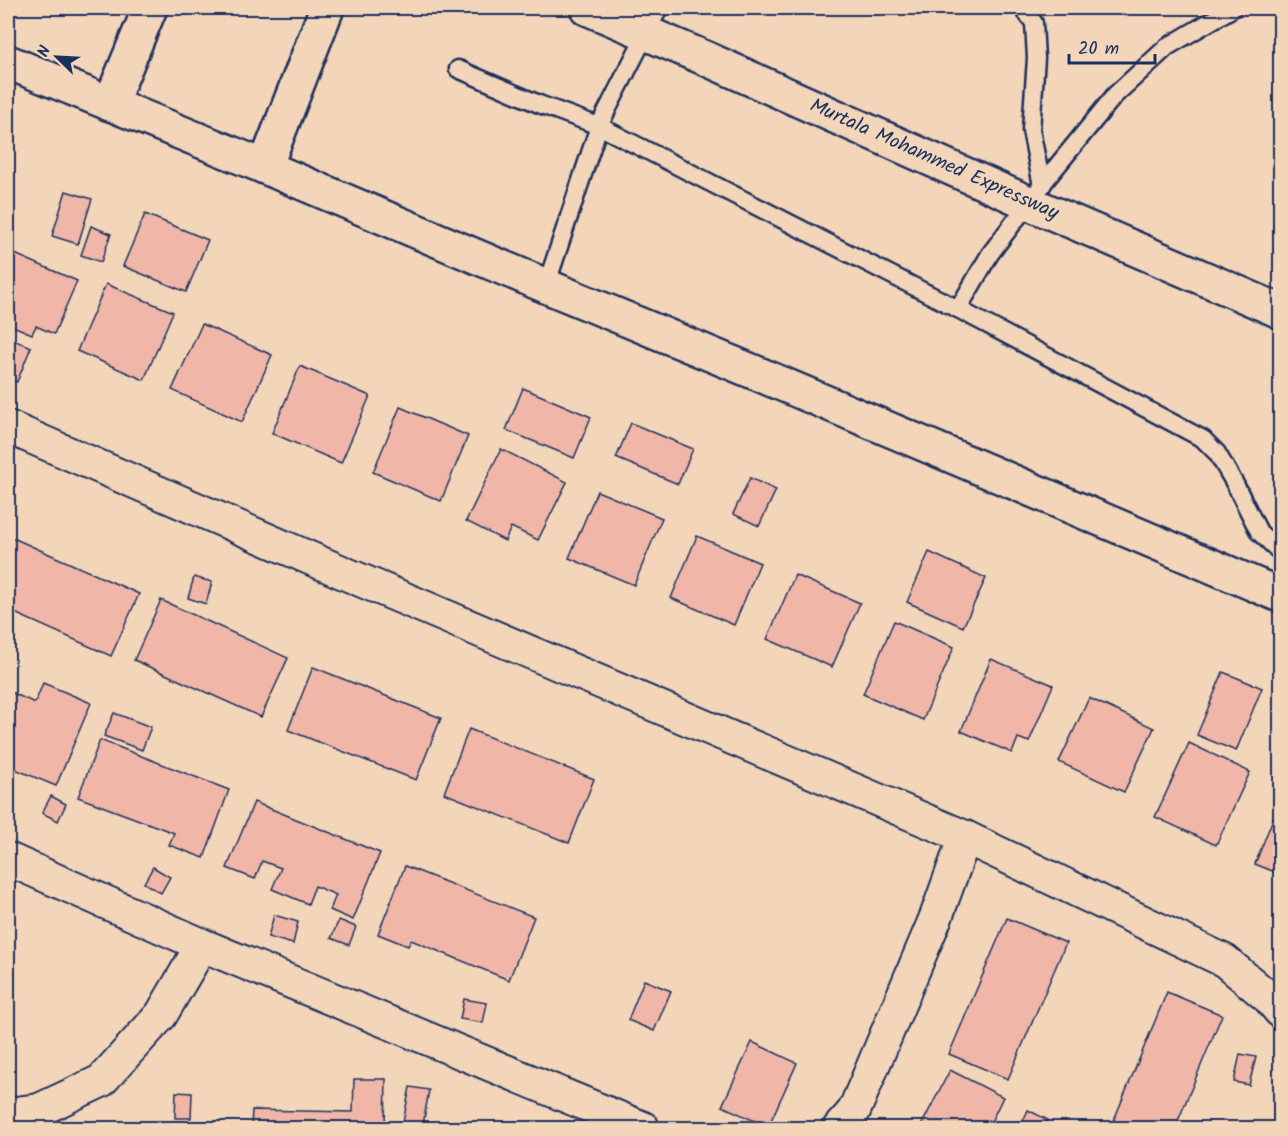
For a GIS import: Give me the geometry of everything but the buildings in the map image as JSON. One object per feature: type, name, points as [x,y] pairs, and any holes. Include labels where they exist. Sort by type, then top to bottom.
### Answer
[{"type":"main road","points":[[110,104],[150,8]]},
{"type":"main road","points":[[265,166],[327,8]]},
{"type":"main road","name":"Murtala Mohammed Expressway","points":[[587,8],[653,20],[1035,194],[1281,311]]},
{"type":"main road","points":[[8,62],[265,166],[1281,595]]},
{"type":"street","points":[[8,427],[351,576],[965,837],[1225,961],[1281,1011]]},
{"type":"street","points":[[839,1128],[854,1111],[936,917],[965,837]]},
{"type":"street","points":[[8,859],[202,945],[643,1128]]},
{"type":"street","points":[[8,1114],[39,1110],[101,1081],[161,1015],[202,945]]},
{"type":"lane","points":[[1023,8],[1034,23],[1036,58],[1031,130],[1035,194]]},
{"type":"lane","points":[[958,309],[990,254],[1115,95],[1167,46],[1233,8]]},
{"type":"lane","points":[[546,286],[598,126],[653,20]]},
{"type":"lane","points":[[458,69],[539,104],[598,126],[958,309],[1203,439],[1217,453],[1259,532],[1281,552]]}]
